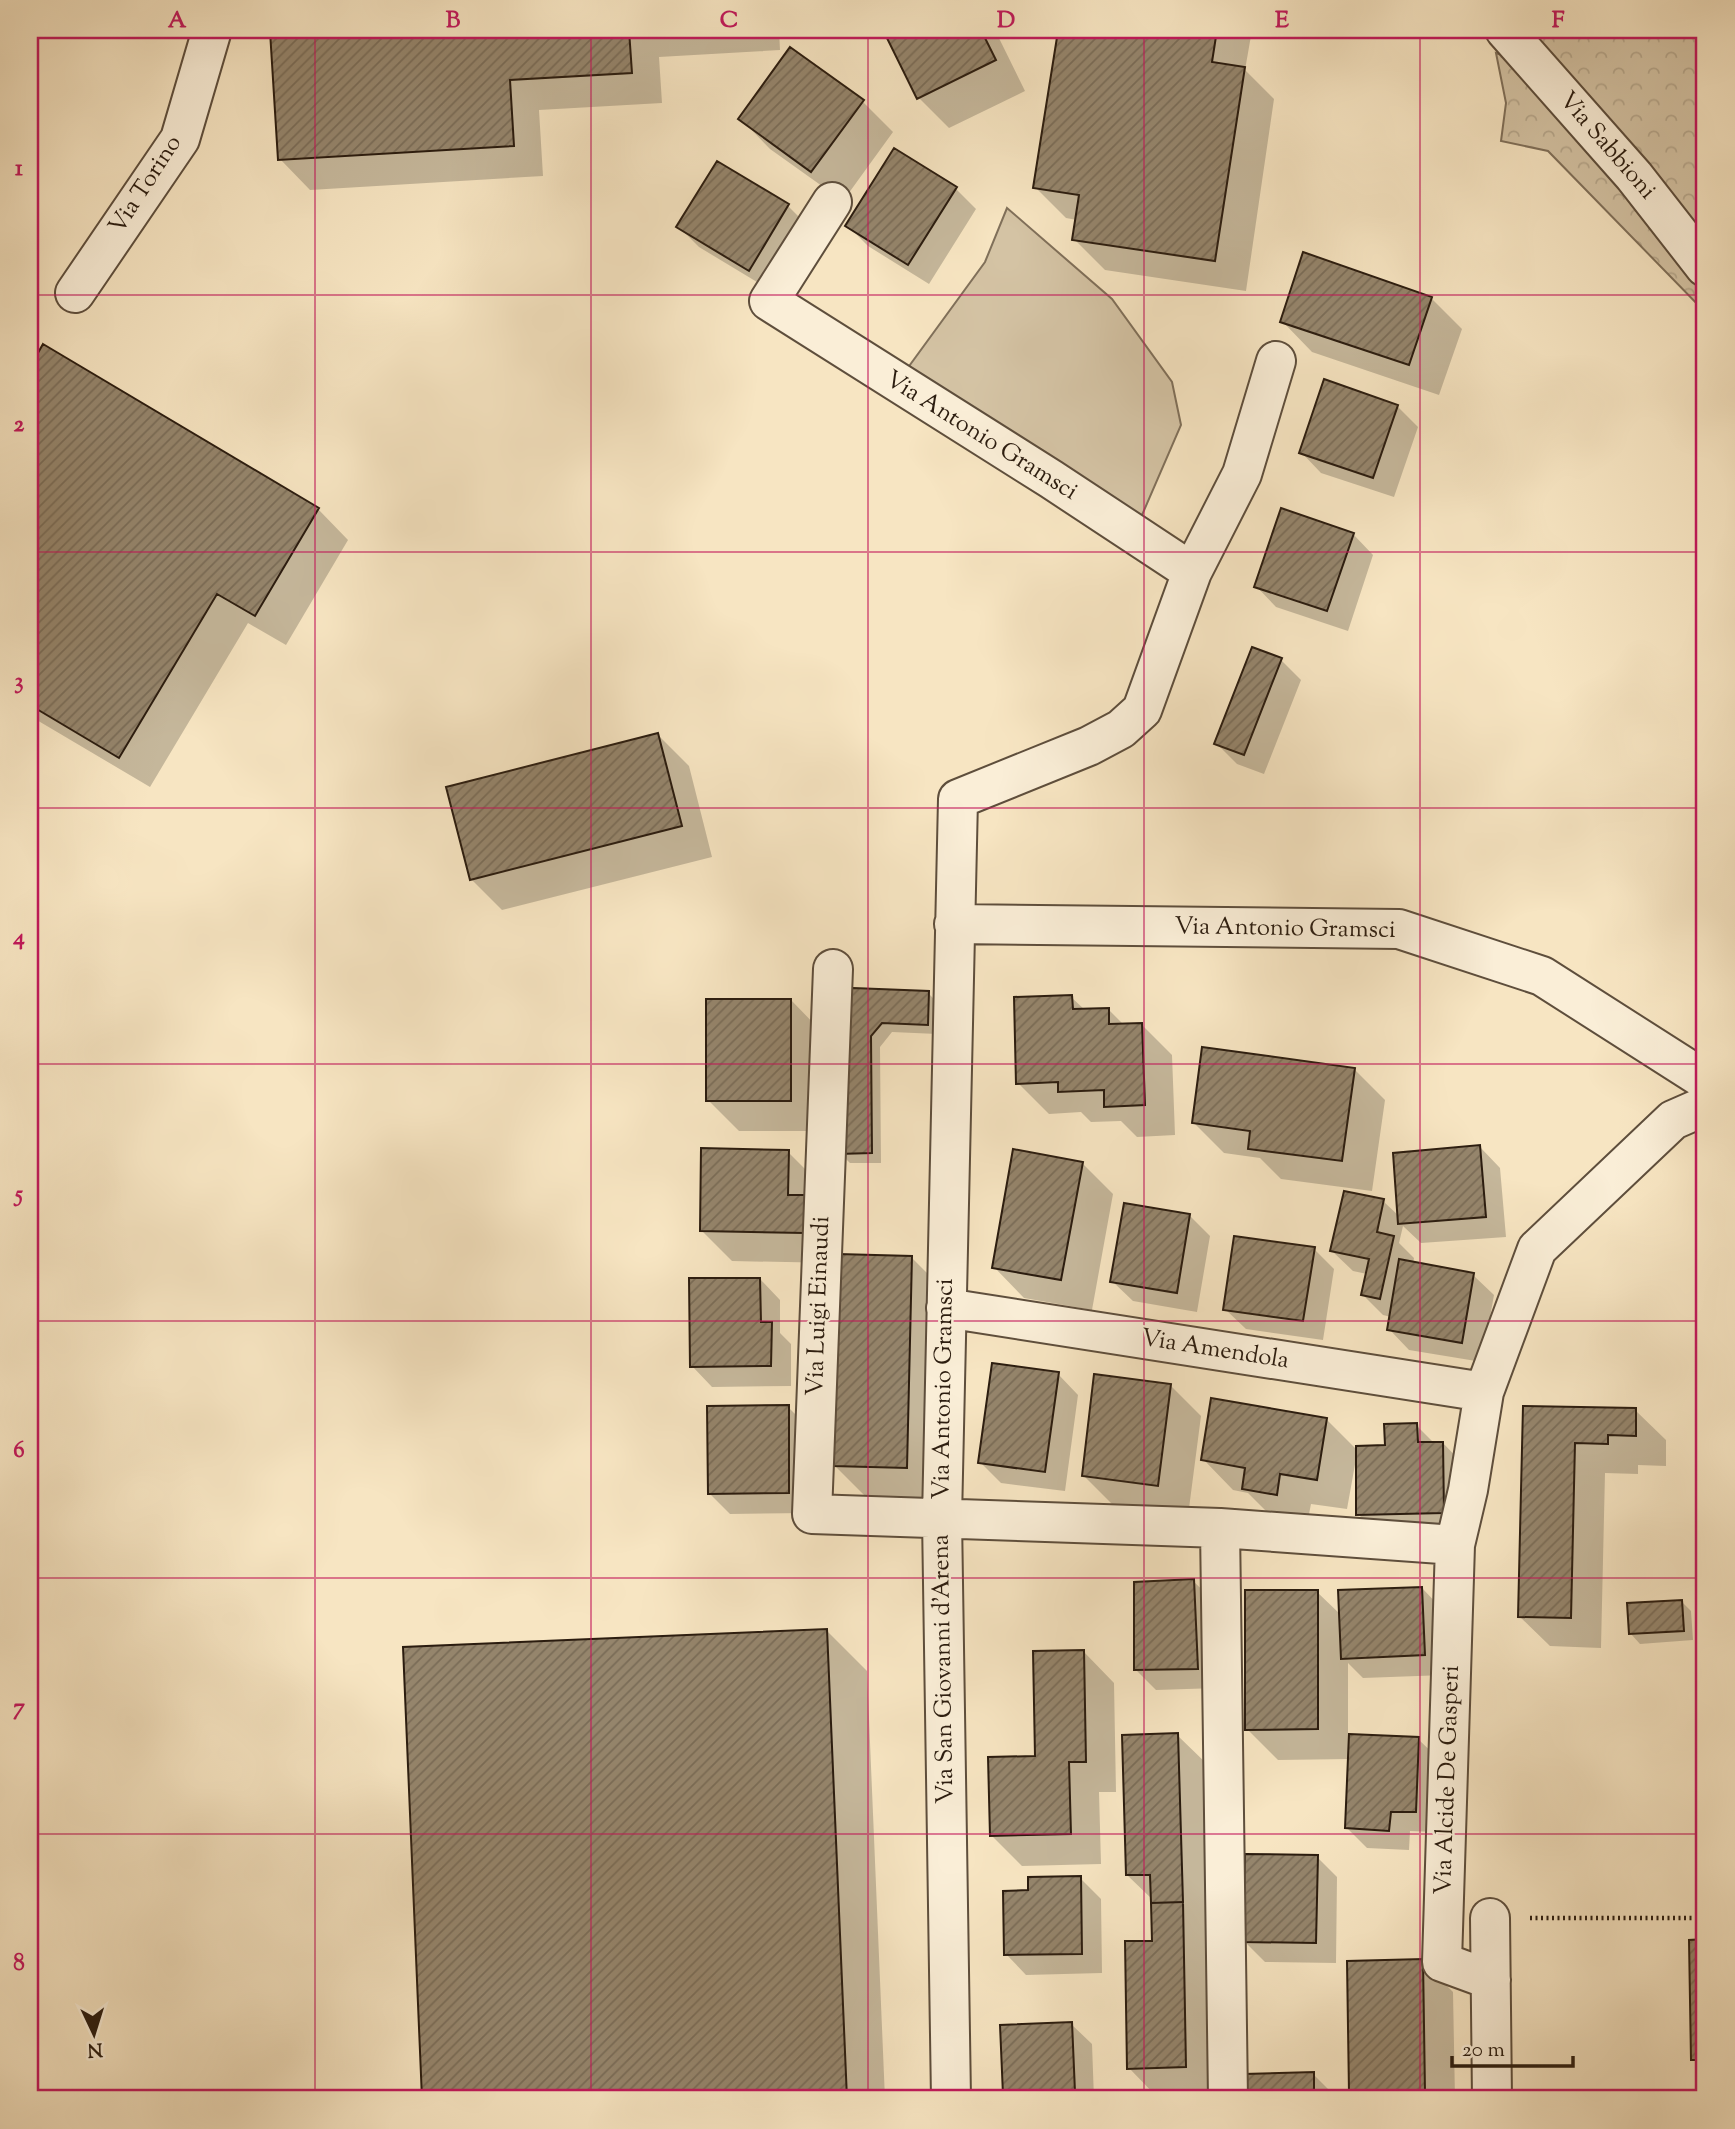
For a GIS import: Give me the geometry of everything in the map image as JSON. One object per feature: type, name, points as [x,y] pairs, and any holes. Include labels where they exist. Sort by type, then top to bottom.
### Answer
[{"type":"street","name":"Via Torino","points":[[75,293],[180,139],[212,30]]},
{"type":"street","name":"Via Sabbioni","points":[[1505,30],[1634,176],[1705,267]]},
{"type":"street","name":"Via Antonio Gramsci","points":[[832,202],[769,301],[1051,479],[1192,572]]},
{"type":"street","name":"Via Antonio Gramsci","points":[[942,1518],[958,799],[1089,746],[1121,729],[1142,710],[1192,572],[1242,474],[1276,361]]},
{"type":"street","name":"Via Antonio Gramsci","points":[[954,924],[1399,929],[1542,976],[1705,1080]]},
{"type":"street","name":"Via Luigi Einaudi","points":[[832,969],[812,1514],[942,1518]]},
{"type":"street","points":[[1455,1545],[1468,1490],[1484,1392],[1537,1249],[1673,1120],[1705,1106]]},
{"type":"street","name":"Via Amendola","points":[[946,1308],[1484,1392]]},
{"type":"street","name":"Via San Giovanni d'Arena","points":[[951,2099],[942,1518],[1220,1528],[1455,1545]]},
{"type":"street","points":[[1220,1528],[1228,2099]]},
{"type":"street","name":"Via Alcide De Gasperi","points":[[1455,1545],[1442,1962],[1491,1980]]},
{"type":"street","points":[[1490,1918],[1492,2099]]},
{"type":"path","points":[[1490,1918],[1705,1918]]},
{"type":"green space","points":[[1527,30],[1705,30],[1705,236]]},
{"type":"green space","points":[[1496,53],[1513,59],[1705,283],[1705,312],[1548,151],[1501,141],[1506,103]]},
{"type":"green space","points":[[1007,208],[1112,299],[1172,382],[1181,425],[1139,522],[907,369],[985,262]]},
{"type":"building","points":[[629,30],[632,73],[510,80],[514,146],[278,160],[270,31]]},
{"type":"building","points":[[883,30],[981,30],[996,60],[917,99]]},
{"type":"building","points":[[1102,30],[1217,30],[1212,62],[1245,67],[1215,261],[1072,240],[1079,195],[1033,188],[1058,31],[1101,37]]},
{"type":"building","points":[[790,47],[864,100],[811,172],[738,119]]},
{"type":"building","points":[[894,148],[957,187],[908,265],[845,226]]},
{"type":"building","points":[[717,161],[789,204],[749,271],[676,227]]},
{"type":"building","points":[[1303,252],[1432,297],[1409,365],[1280,322]]},
{"type":"building","points":[[43,344],[319,508],[255,616],[217,594],[119,758],[30,705],[30,367]]},
{"type":"building","points":[[1324,379],[1398,405],[1373,478],[1299,453]]},
{"type":"building","points":[[1281,508],[1354,533],[1327,611],[1254,587]]},
{"type":"building","points":[[1252,647],[1282,658],[1244,755],[1214,744]]},
{"type":"building","points":[[658,733],[682,826],[470,880],[446,787]]},
{"type":"building","points":[[853,988],[929,991],[928,1025],[882,1023],[871,1036],[872,1153],[838,1154],[837,1002]]},
{"type":"building","points":[[1072,995],[1073,1009],[1109,1008],[1109,1024],[1142,1023],[1145,1105],[1104,1107],[1104,1090],[1058,1092],[1058,1082],[1016,1084],[1014,997]]},
{"type":"building","points":[[706,999],[791,999],[791,1101],[706,1101]]},
{"type":"building","points":[[1202,1047],[1355,1068],[1342,1161],[1248,1149],[1250,1131],[1192,1123]]},
{"type":"building","points":[[1480,1145],[1486,1217],[1398,1224],[1393,1153]]},
{"type":"building","points":[[701,1148],[789,1150],[788,1195],[805,1195],[804,1233],[700,1231]]},
{"type":"building","points":[[1013,1149],[1083,1162],[1061,1280],[992,1268]]},
{"type":"building","points":[[1344,1191],[1384,1199],[1377,1232],[1394,1236],[1380,1299],[1361,1295],[1369,1259],[1330,1251]]},
{"type":"building","points":[[1124,1203],[1190,1214],[1177,1293],[1110,1282]]},
{"type":"building","points":[[1234,1236],[1315,1247],[1303,1321],[1223,1310]]},
{"type":"building","points":[[838,1254],[912,1256],[907,1468],[833,1466]]},
{"type":"building","points":[[1399,1259],[1474,1273],[1462,1343],[1387,1330]]},
{"type":"building","points":[[689,1278],[760,1278],[761,1322],[772,1322],[771,1366],[690,1367]]},
{"type":"building","points":[[992,1363],[1059,1372],[1045,1472],[978,1463]]},
{"type":"building","points":[[1094,1374],[1171,1384],[1158,1486],[1082,1476]]},
{"type":"building","points":[[1211,1398],[1327,1418],[1317,1480],[1280,1474],[1277,1495],[1242,1489],[1245,1468],[1201,1460]]},
{"type":"building","points":[[789,1405],[789,1493],[708,1494],[707,1406]]},
{"type":"building","points":[[1523,1406],[1636,1408],[1636,1436],[1608,1435],[1608,1444],[1575,1443],[1571,1618],[1518,1617]]},
{"type":"building","points":[[1417,1423],[1418,1442],[1443,1442],[1444,1513],[1356,1515],[1356,1446],[1385,1445],[1384,1424]]},
{"type":"building","points":[[1194,1579],[1198,1669],[1134,1670],[1134,1582]]},
{"type":"building","points":[[1422,1587],[1425,1655],[1341,1659],[1338,1590]]},
{"type":"building","points":[[1245,1590],[1318,1590],[1318,1729],[1245,1730]]},
{"type":"building","points":[[1682,1600],[1684,1631],[1629,1634],[1627,1603]]},
{"type":"building","points":[[827,1629],[847,2099],[422,2099],[403,1647]]},
{"type":"building","points":[[1084,1650],[1086,1762],[1069,1762],[1071,1834],[990,1836],[988,1757],[1035,1756],[1033,1651]]},
{"type":"building","points":[[1178,1733],[1183,1902],[1151,1903],[1150,1875],[1126,1875],[1122,1735]]},
{"type":"building","points":[[1349,1734],[1419,1737],[1416,1812],[1391,1812],[1389,1831],[1345,1828]]},
{"type":"building","points":[[1245,1854],[1318,1855],[1316,1943],[1243,1942]]},
{"type":"building","points":[[1081,1876],[1082,1954],[1004,1955],[1003,1891],[1028,1890],[1028,1877]]},
{"type":"building","points":[[1183,1902],[1186,2067],[1127,2069],[1125,1941],[1152,1941],[1151,1903]]},
{"type":"building","points":[[1705,1939],[1705,2060],[1691,2060],[1689,1940]]},
{"type":"building","points":[[1423,1959],[1425,2092],[1349,2093],[1347,1961]]},
{"type":"building","points":[[1072,2022],[1075,2092],[1003,2095],[1000,2025]]},
{"type":"building","points":[[1314,2072],[1314,2099],[1244,2099],[1244,2074]]}]
